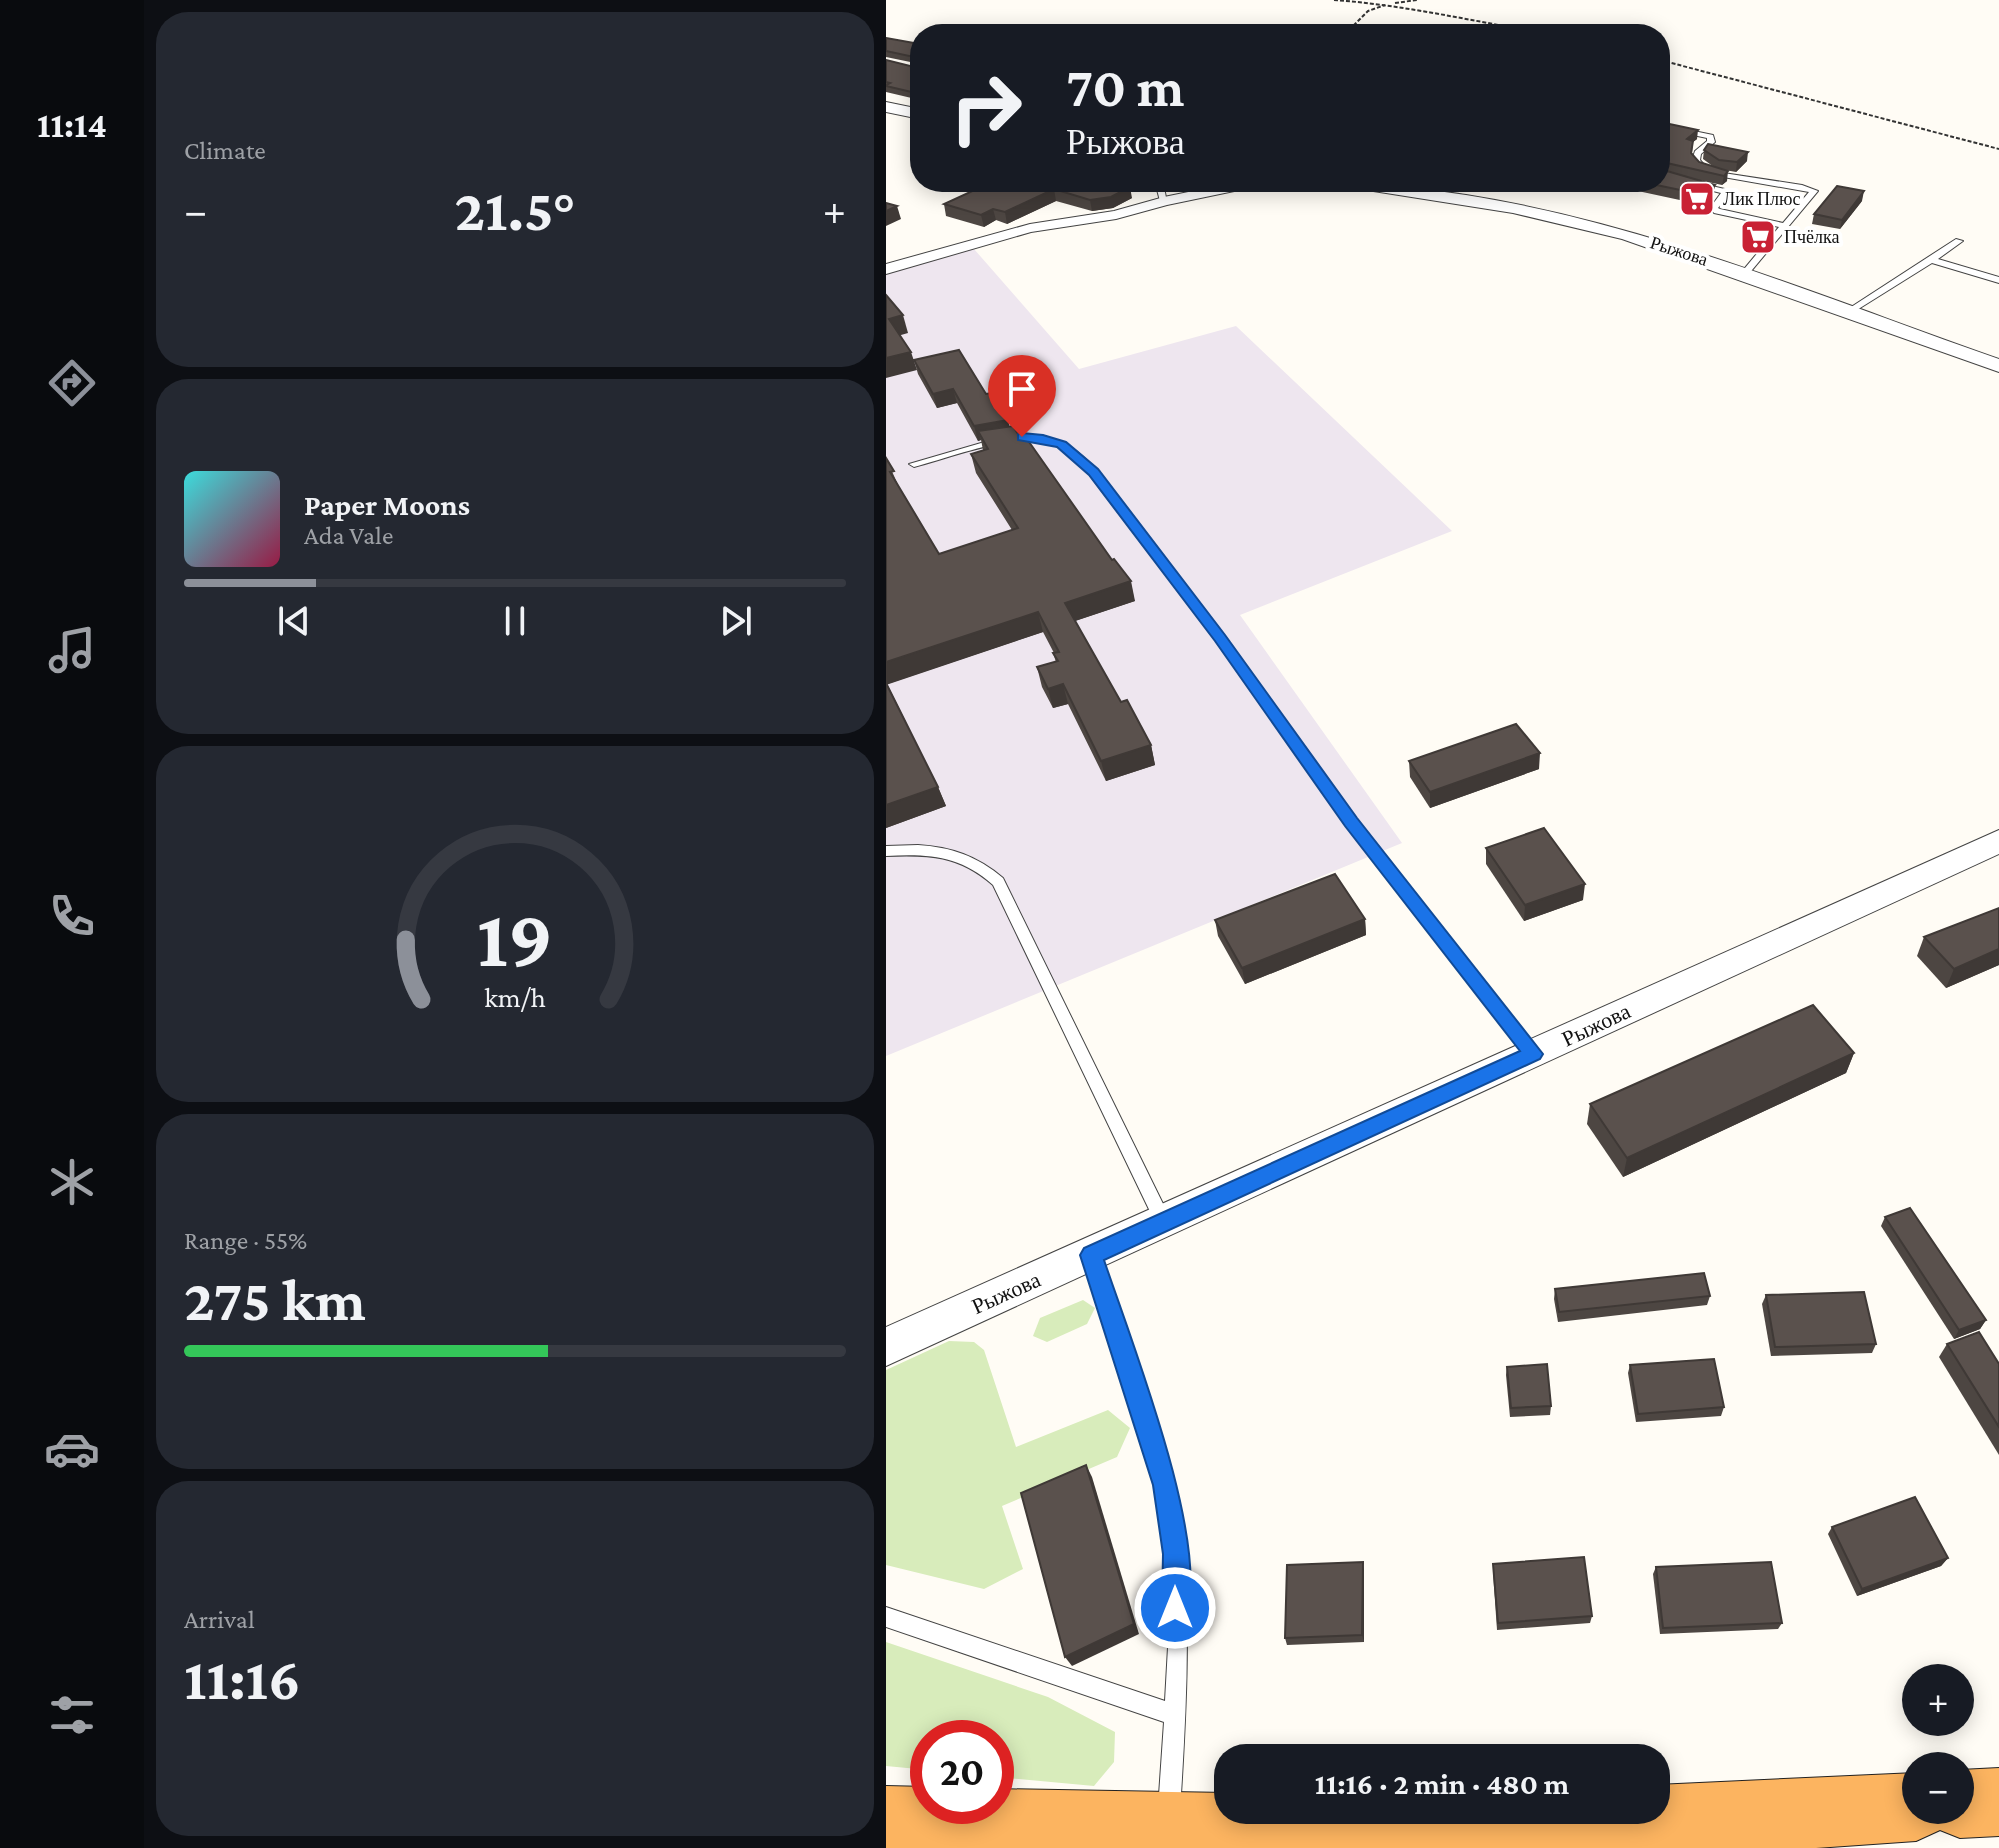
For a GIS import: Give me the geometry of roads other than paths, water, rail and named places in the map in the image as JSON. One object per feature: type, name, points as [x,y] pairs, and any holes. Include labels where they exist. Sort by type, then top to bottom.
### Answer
[{"type":"highway","points":[[1974,1803],[1999,1802]]},
{"type":"highway","points":[[1670,1819],[1902,1808]]},
{"type":"highway","points":[[886,1820],[1166,1838],[1546,1824]]},
{"type":"highway","points":[[1644,1824],[1781,1848]]},
{"type":"street","points":[[886,107],[910,112]]},
{"type":"street","points":[[886,269],[1030,228],[1116,215],[1209,192]]},
{"type":"street","name":"Рыжова","points":[[1444,192],[1628,235],[1999,366]]},
{"type":"street","name":"Рыжова","points":[[886,1347],[1999,841]]},
{"type":"lane","points":[[1670,128],[1710,137],[1711,142],[1698,153],[1696,160],[1700,168],[1729,178],[1769,180],[1814,191],[1744,274]]},
{"type":"lane","points":[[1670,178],[1726,192],[1714,210],[1786,226]]},
{"type":"lane","points":[[1162,192],[1164,201]]},
{"type":"lane","points":[[1849,311],[1959,241]]},
{"type":"lane","points":[[1931,260],[1999,280]]},
{"type":"lane","points":[[914,464],[1022,437],[1061,444],[1079,457],[1220,638],[1351,822],[1533,1054]]},
{"type":"lane","points":[[886,851],[943,850],[983,867],[998,882],[1163,1221]]},
{"type":"lane","points":[[1091,1255],[1166,1485],[1171,1513],[1176,1554],[1175,1715],[1166,1838]]},
{"type":"lane","points":[[886,1617],[1175,1715]]},
{"type":"place","name":"Лик Плюс","points":[[1697,199]]},
{"type":"place","name":"Пчёлка","points":[[1758,237]]}]
